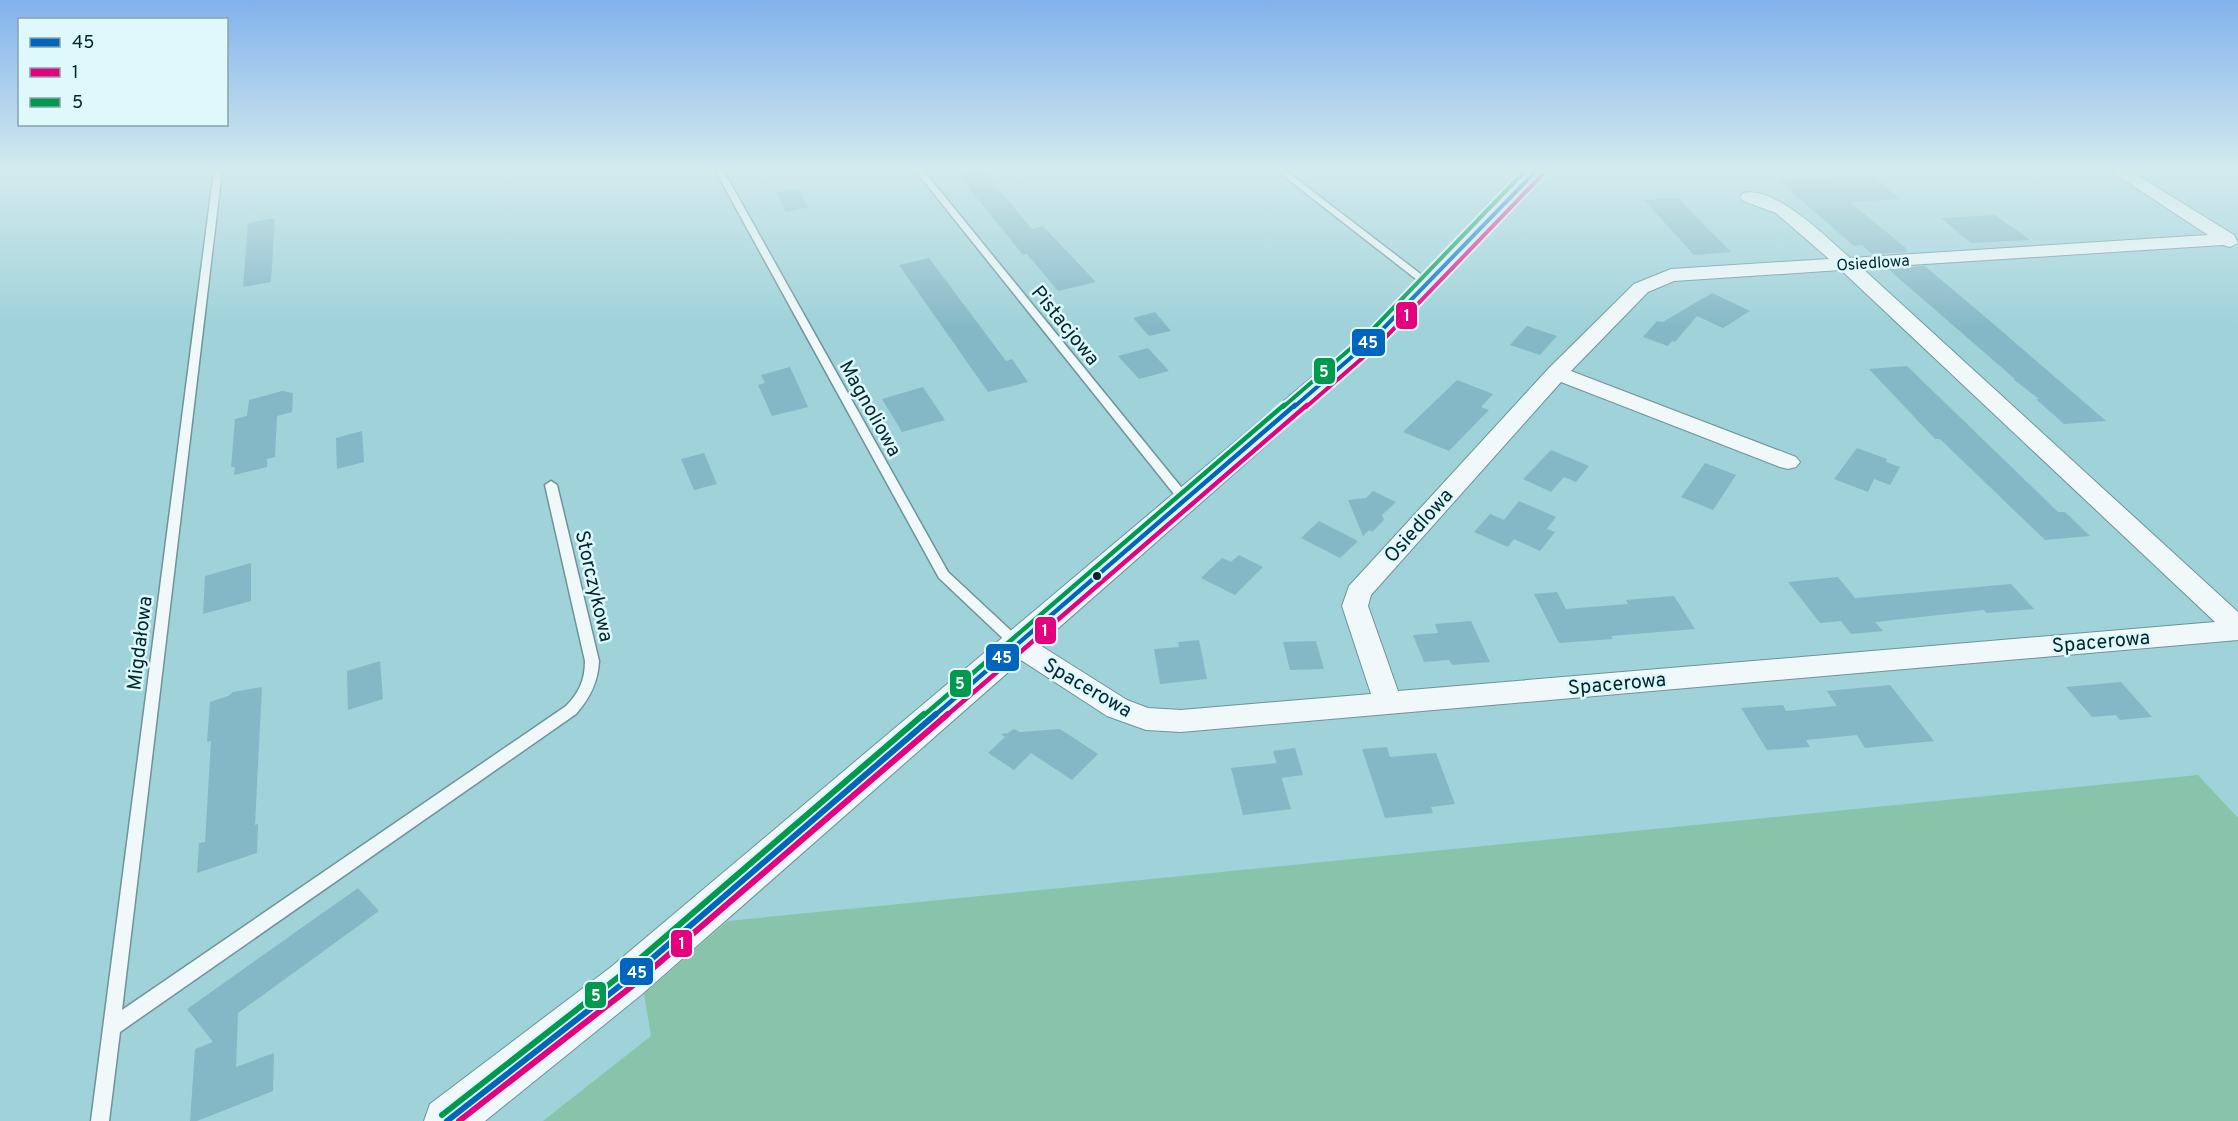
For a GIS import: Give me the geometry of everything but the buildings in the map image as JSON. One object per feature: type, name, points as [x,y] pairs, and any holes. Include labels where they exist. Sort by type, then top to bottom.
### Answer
[{"type":"street","points":[[447,1121],[626,981],[1185,501],[1377,335],[1487,222]]},
{"type":"street","name":"Spacerowa","points":[[1797,222],[1846,264],[2238,629]]},
{"type":"street","points":[[2201,222],[2235,236]]},
{"type":"street","name":"Osiedlowa","points":[[1388,703],[1355,606],[1358,592],[1557,373],[1641,288],[1671,275],[2235,236]]},
{"type":"street","points":[[1557,373],[1788,462]]},
{"type":"street","name":"Spacerowa","points":[[1017,644],[1117,708],[1146,719],[1180,721],[2238,629]]},
{"type":"lane","name":"Migdałowa","points":[[100,1121],[212,222]]},
{"type":"lane","name":"Magnoliowa","points":[[748,222],[943,575],[1017,644]]},
{"type":"lane","name":"Pistacjowa","points":[[962,222],[1185,501]]},
{"type":"lane","points":[[1348,222],[1428,284]]},
{"type":"lane","name":"Storczykowa","points":[[112,1027],[571,710],[585,696],[592,676],[592,661],[551,485]]},
{"type":"green space","points":[[2198,775],[2238,818],[2238,1121],[543,1121],[651,1036],[644,994],[728,921]]},
{"type":"transit line","name":"5","points":[[442,1115],[621,975],[1372,330],[1476,222]]},
{"type":"transit line","name":"45","points":[[447,1121],[626,981],[1377,335],[1486,222]]},
{"type":"transit line","name":"1","points":[[459,1121],[631,987],[1382,341],[1496,222]]}]
